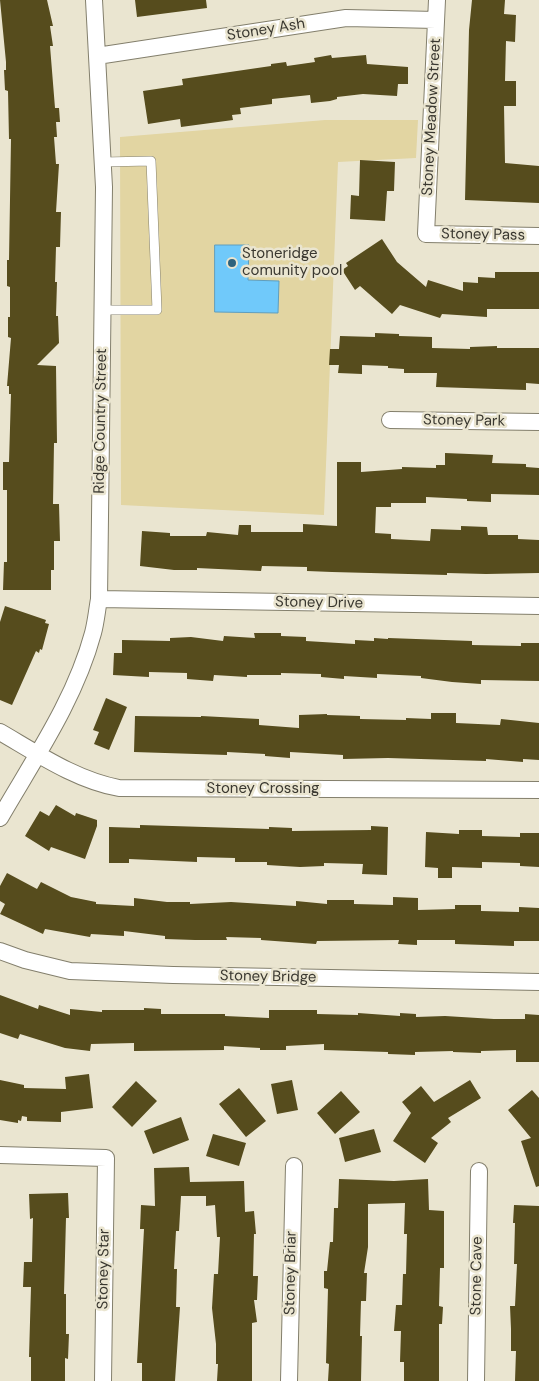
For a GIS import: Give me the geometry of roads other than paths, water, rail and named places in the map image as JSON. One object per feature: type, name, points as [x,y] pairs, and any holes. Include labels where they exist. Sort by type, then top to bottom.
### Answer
[{"type":"street","name":"Ridge Country Street","points":[[0,818],[60,714],[76,681],[93,632],[99,599],[104,187],[94,0]]},
{"type":"street","name":"Stoney Meadow Street","points":[[426,234],[437,0]]},
{"type":"street","name":"Stoney Ash","points":[[97,56],[346,18],[436,20]]},
{"type":"street","name":"Stoney Pass","points":[[426,234],[539,236]]},
{"type":"street","name":"Stoney Park","points":[[390,420],[539,422]]},
{"type":"street","name":"Stoney Drive","points":[[99,599],[539,606]]},
{"type":"street","name":"Stoney Crossing","points":[[0,732],[76,775],[99,784],[120,788],[539,790]]},
{"type":"street","name":"Stoney Bridge","points":[[0,952],[70,971],[173,975],[539,982]]},
{"type":"street","name":"Stoney Star","points":[[0,1155],[106,1158],[103,1381]]},
{"type":"street","name":"Stoney Briar","points":[[289,1381],[294,1166]]},
{"type":"street","name":"Stone Cave","points":[[476,1381],[479,1171]]},
{"type":"lane","points":[[103,162],[151,161],[157,310],[103,310]]},
{"type":"water","name":"Stoneridge comunity pool","points":[[215,245],[249,245],[248,280],[279,281],[278,313],[215,312]]},
{"type":"place","name":"Stoneridge comunity pool","points":[[232,263]]}]
